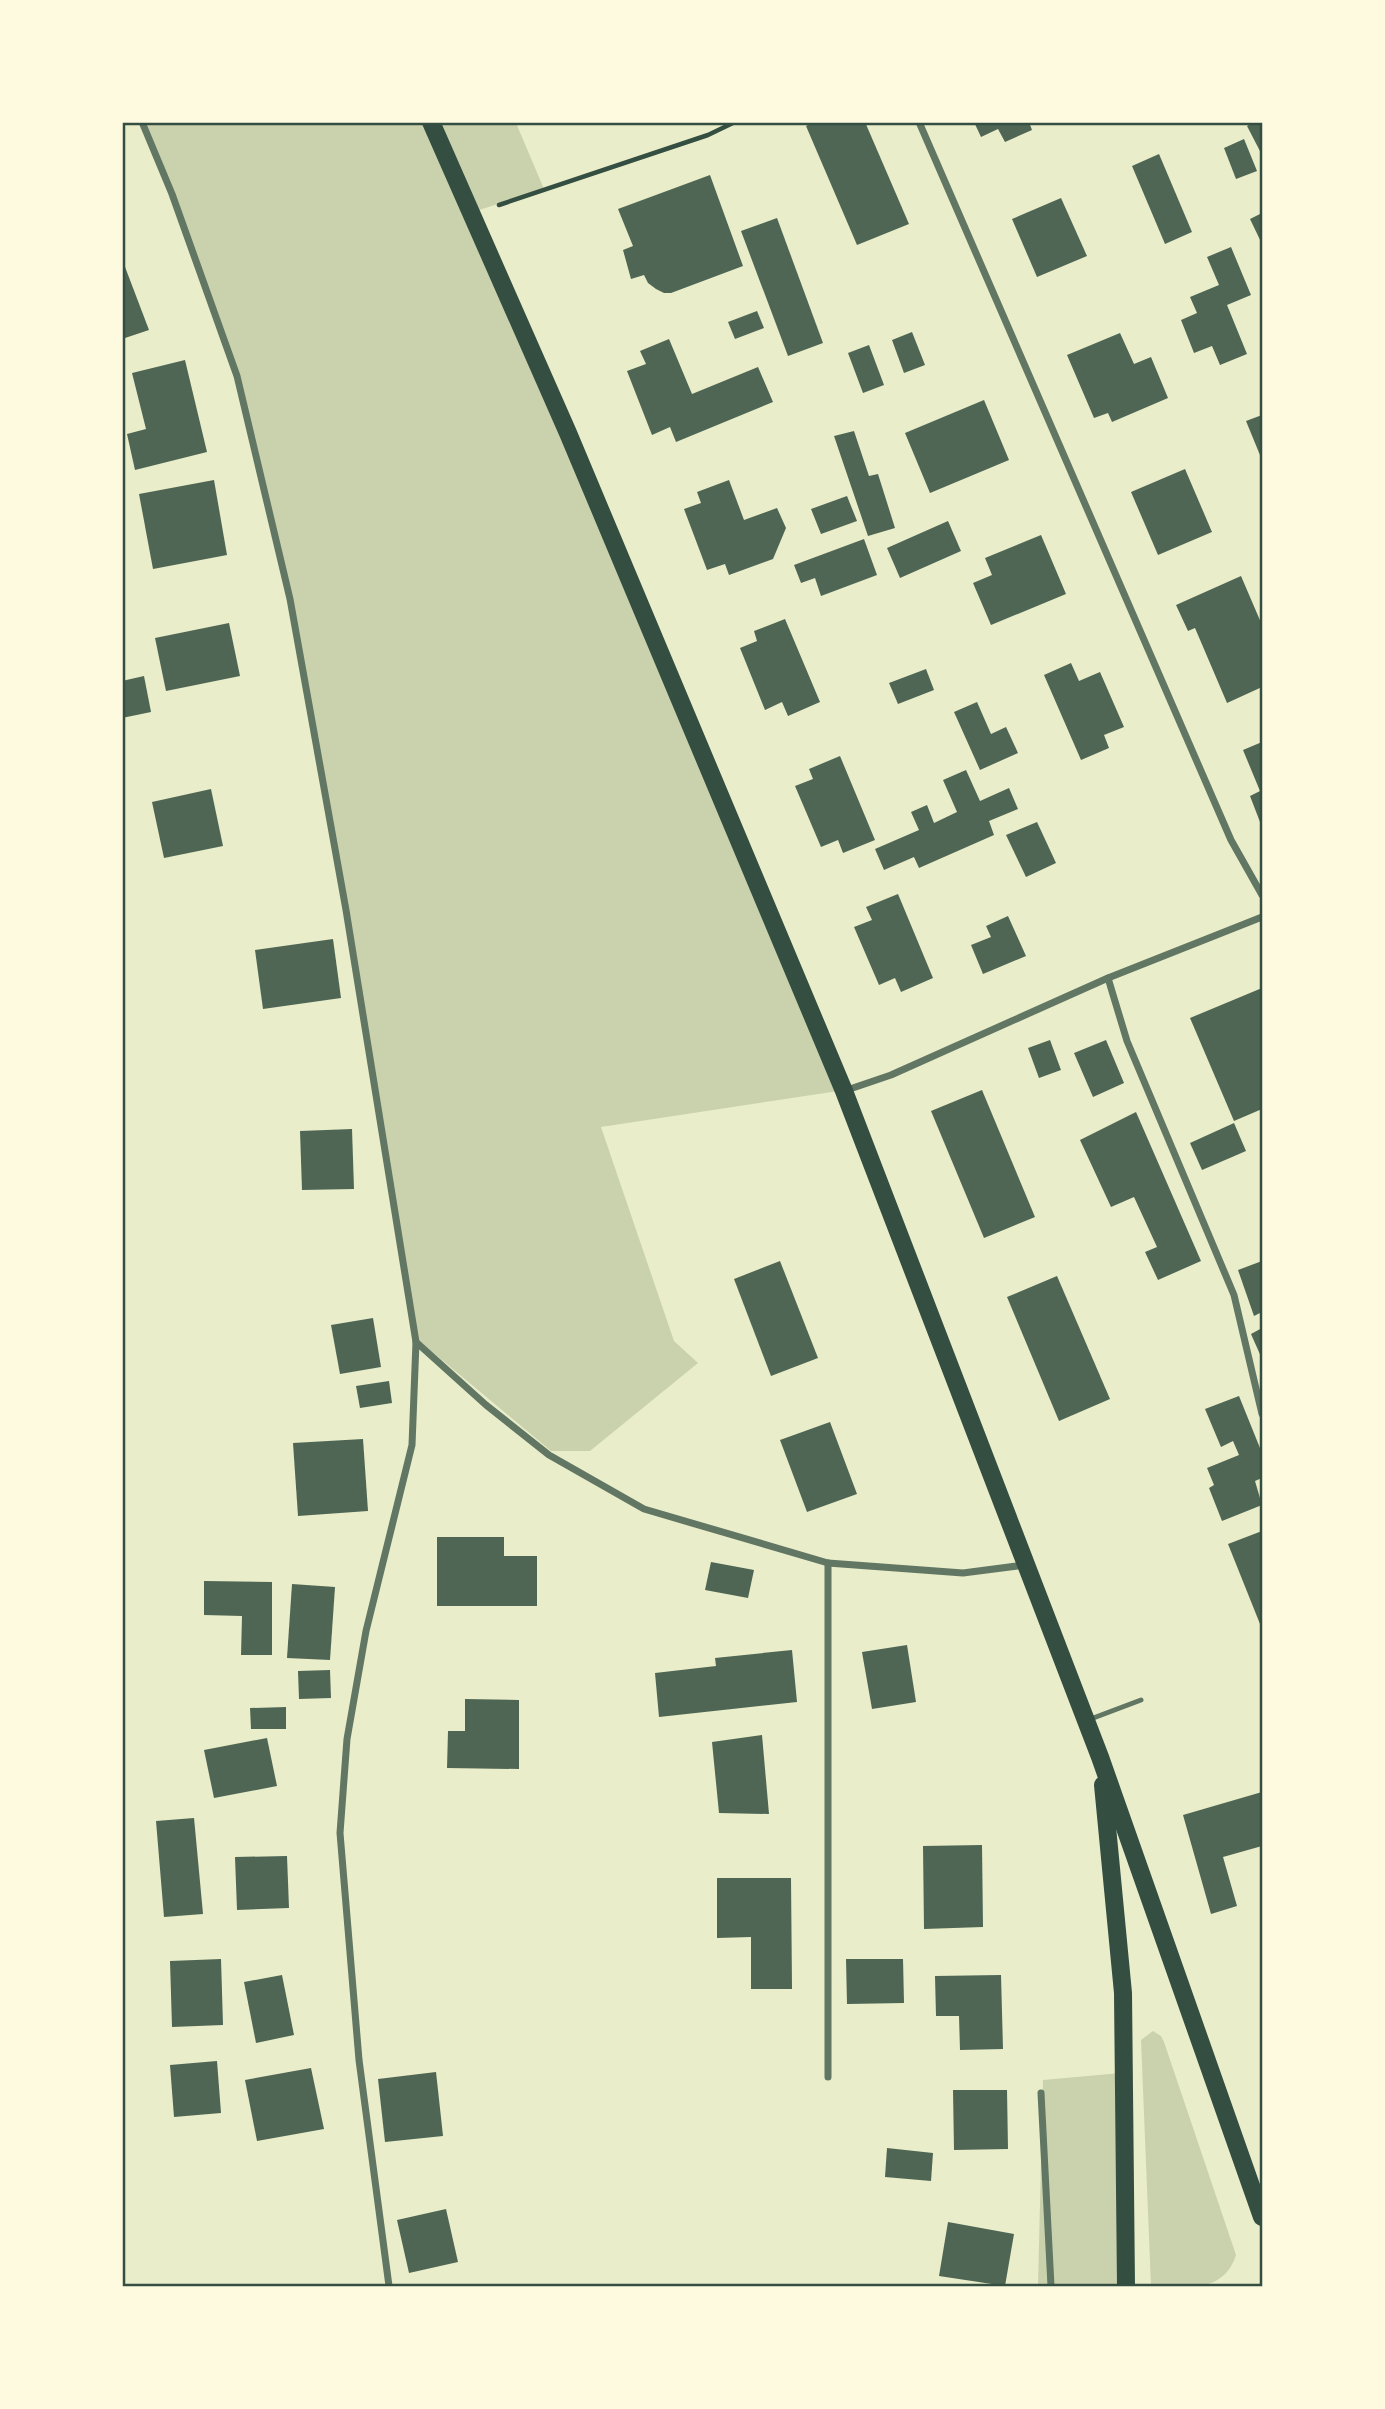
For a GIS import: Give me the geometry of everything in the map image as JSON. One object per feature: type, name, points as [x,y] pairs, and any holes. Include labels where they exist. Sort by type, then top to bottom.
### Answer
[{"type":"main road","points":[[431,122],[573,446],[844,1091],[1100,1757],[1262,2217]]},
{"type":"main road","points":[[1100,1757],[1123,1993],[1126,2287]]},
{"type":"street","points":[[142,122],[172,194],[237,376],[290,599],[346,910],[416,1342],[412,1445],[366,1631],[347,1739],[340,1833],[359,2060],[389,2287]]},
{"type":"street","points":[[919,122],[1231,840],[1262,895]]},
{"type":"street","points":[[844,1091],[891,1075],[1108,978],[1262,917]]},
{"type":"street","points":[[1108,978],[1127,1041],[1234,1295],[1262,1414]]},
{"type":"street","points":[[416,1342],[486,1405],[549,1455],[644,1509],[828,1563],[963,1573],[1025,1565]]},
{"type":"street","points":[[828,1563],[828,2077]]},
{"type":"street","points":[[1041,2093],[1051,2287]]},
{"type":"lane","points":[[1086,1720],[1141,1700]]},
{"type":"path","points":[[472,214],[708,135],[735,122]]},
{"type":"green space","points":[[143,123],[516,123],[544,189],[473,212],[845,1090],[601,1127],[674,1341],[698,1363],[590,1451],[551,1451],[418,1340],[292,597],[239,374]]},
{"type":"green space","points":[[1153,2031],[1161,2036],[1164,2042],[1236,2255],[1222,2277],[1201,2286],[1151,2286],[1141,2040]]},
{"type":"green space","points":[[1121,2073],[1125,2286],[1038,2286],[1043,2080]]},
{"type":"building","points":[[814,122],[865,122],[909,224],[857,245],[806,126]]},
{"type":"building","points":[[974,122],[1029,122],[1032,130],[1005,142],[998,129],[981,137]]},
{"type":"building","points":[[1262,122],[1262,155],[1247,126]]},
{"type":"building","points":[[1244,139],[1257,171],[1236,179],[1224,148]]},
{"type":"building","points":[[1159,154],[1192,232],[1165,244],[1132,166]]},
{"type":"building","points":[[710,175],[743,266],[671,293],[656,289],[648,283],[644,275],[631,279],[623,250],[633,246],[618,209]]},
{"type":"building","points":[[1061,198],[1087,256],[1037,277],[1012,219]]},
{"type":"building","points":[[1262,213],[1262,244],[1250,219]]},
{"type":"building","points":[[777,218],[823,343],[788,356],[741,231]]},
{"type":"building","points":[[1231,247],[1251,295],[1227,305],[1247,354],[1220,365],[1212,346],[1194,353],[1181,320],[1197,313],[1190,297],[1219,285],[1207,257]]},
{"type":"building","points":[[122,259],[149,330],[122,339]]},
{"type":"building","points":[[757,311],[764,328],[735,339],[728,322]]},
{"type":"building","points":[[912,332],[925,365],[904,373],[892,340]]},
{"type":"building","points":[[1120,333],[1134,364],[1151,357],[1168,398],[1112,422],[1108,413],[1094,418],[1067,355]]},
{"type":"building","points":[[669,339],[692,394],[758,367],[773,402],[676,442],[670,427],[652,435],[627,371],[646,364],[640,351]]},
{"type":"building","points":[[869,345],[884,385],[863,393],[848,353]]},
{"type":"building","points":[[185,360],[207,452],[135,470],[127,434],[146,429],[132,373]]},
{"type":"building","points":[[984,400],[1009,460],[930,493],[905,433]]},
{"type":"building","points":[[1262,415],[1262,460],[1246,421]]},
{"type":"building","points":[[854,431],[869,476],[878,474],[895,528],[868,536],[834,436]]},
{"type":"building","points":[[1185,469],[1212,532],[1158,555],[1131,492]]},
{"type":"building","points":[[214,480],[227,555],[153,569],[139,494]]},
{"type":"building","points":[[729,480],[744,520],[777,508],[786,528],[773,559],[729,575],[725,564],[707,570],[684,509],[701,503],[697,492]]},
{"type":"building","points":[[847,496],[857,521],[821,534],[811,509]]},
{"type":"building","points":[[948,521],[961,551],[900,578],[887,548]]},
{"type":"building","points":[[1041,535],[1066,594],[991,625],[973,583],[992,575],[985,558]]},
{"type":"building","points":[[864,539],[877,575],[821,596],[815,578],[801,583],[794,565]]},
{"type":"building","points":[[1241,576],[1262,625],[1262,687],[1227,703],[1195,628],[1188,631],[1176,605]]},
{"type":"building","points":[[785,619],[820,702],[788,716],[782,702],[765,710],[740,648],[757,641],[754,631]]},
{"type":"building","points":[[229,623],[240,676],[166,691],[155,638]]},
{"type":"building","points":[[1071,663],[1079,681],[1100,672],[1124,727],[1104,735],[1109,748],[1081,760],[1044,675]]},
{"type":"building","points":[[926,669],[934,690],[898,704],[889,683]]},
{"type":"building","points":[[144,676],[151,712],[122,718],[122,681]]},
{"type":"building","points":[[977,702],[991,734],[1006,727],[1018,753],[980,770],[954,712]]},
{"type":"building","points":[[1262,742],[1260,822],[1250,796],[1260,791],[1243,750]]},
{"type":"building","points":[[840,756],[875,840],[843,853],[838,840],[821,847],[795,786],[813,779],[809,769]]},
{"type":"building","points":[[966,770],[980,801],[1009,788],[1018,809],[989,821],[994,835],[919,868],[914,857],[884,870],[875,849],[919,830],[911,812],[927,805],[934,823],[957,812],[943,780]]},
{"type":"building","points":[[211,789],[223,846],[164,858],[152,802]]},
{"type":"building","points":[[1037,822],[1056,863],[1026,877],[1006,835]]},
{"type":"building","points":[[898,894],[933,978],[901,992],[895,978],[879,985],[854,927],[872,920],[866,907]]},
{"type":"building","points":[[1008,916],[1026,956],[983,974],[971,945],[991,937],[986,926]]},
{"type":"building","points":[[333,939],[341,998],[263,1009],[255,950]]},
{"type":"building","points":[[1262,988],[1262,1109],[1234,1121],[1190,1018]]},
{"type":"building","points":[[1050,1040],[1061,1070],[1039,1078],[1028,1048]]},
{"type":"building","points":[[1106,1040],[1124,1083],[1093,1097],[1074,1053]]},
{"type":"building","points":[[982,1090],[1035,1217],[984,1238],[931,1111]]},
{"type":"building","points":[[1136,1112],[1201,1261],[1158,1280],[1145,1252],[1157,1247],[1134,1197],[1111,1207],[1080,1140]]},
{"type":"building","points":[[1234,1123],[1246,1151],[1202,1170],[1190,1143]]},
{"type":"building","points":[[352,1129],[354,1189],[302,1190],[300,1131]]},
{"type":"building","points":[[780,1261],[818,1358],[771,1376],[734,1279]]},
{"type":"building","points":[[1262,1261],[1262,1312],[1254,1316],[1238,1270]]},
{"type":"building","points":[[1057,1276],[1110,1399],[1059,1421],[1007,1297]]},
{"type":"building","points":[[373,1318],[381,1367],[340,1374],[331,1325]]},
{"type":"building","points":[[1262,1328],[1262,1359],[1251,1334]]},
{"type":"building","points":[[389,1381],[392,1403],[360,1408],[356,1386]]},
{"type":"building","points":[[1239,1396],[1262,1453],[1262,1478],[1255,1481],[1262,1505],[1222,1521],[1209,1488],[1214,1485],[1207,1468],[1239,1455],[1233,1441],[1221,1447],[1205,1409]]},
{"type":"building","points":[[830,1422],[857,1494],[807,1512],[780,1440]]},
{"type":"building","points":[[363,1439],[368,1511],[298,1516],[293,1443]]},
{"type":"building","points":[[1262,1531],[1262,1629],[1228,1544]]},
{"type":"building","points":[[437,1537],[504,1537],[504,1556],[537,1556],[537,1606],[437,1606]]},
{"type":"building","points":[[711,1562],[754,1570],[748,1598],[705,1590]]},
{"type":"building","points":[[204,1581],[272,1582],[272,1655],[241,1655],[242,1616],[204,1615]]},
{"type":"building","points":[[292,1584],[335,1587],[330,1660],[287,1658]]},
{"type":"building","points":[[907,1645],[916,1702],[872,1709],[862,1652]]},
{"type":"building","points":[[792,1650],[797,1702],[659,1717],[655,1673],[716,1666],[715,1658]]},
{"type":"building","points":[[330,1670],[331,1698],[299,1699],[298,1671]]},
{"type":"building","points":[[465,1699],[519,1700],[519,1769],[447,1768],[448,1731],[465,1731]]},
{"type":"building","points":[[286,1707],[286,1729],[251,1729],[250,1708]]},
{"type":"building","points":[[762,1735],[769,1814],[719,1813],[712,1742]]},
{"type":"building","points":[[267,1738],[277,1786],[214,1798],[204,1750]]},
{"type":"building","points":[[1262,1792],[1262,1846],[1223,1857],[1237,1906],[1211,1914],[1183,1815]]},
{"type":"building","points":[[194,1818],[203,1914],[164,1917],[156,1821]]},
{"type":"building","points":[[982,1845],[983,1927],[924,1929],[923,1846]]},
{"type":"building","points":[[287,1856],[289,1908],[237,1910],[235,1857]]},
{"type":"building","points":[[717,1878],[791,1878],[792,1989],[751,1989],[751,1937],[717,1938]]},
{"type":"building","points":[[221,1959],[223,2025],[172,2027],[170,1961]]},
{"type":"building","points":[[846,1959],[903,1959],[904,2003],[847,2004]]},
{"type":"building","points":[[282,1975],[294,2035],[256,2043],[244,1982]]},
{"type":"building","points":[[1001,1975],[1003,2049],[960,2050],[959,2016],[936,2016],[935,1976]]},
{"type":"building","points":[[217,2061],[221,2113],[174,2117],[170,2065]]},
{"type":"building","points":[[311,2068],[324,2129],[257,2141],[245,2080]]},
{"type":"building","points":[[436,2072],[443,2136],[385,2142],[378,2079]]},
{"type":"building","points":[[953,2090],[1007,2090],[1008,2149],[954,2150]]},
{"type":"building","points":[[887,2148],[933,2153],[931,2181],[885,2177]]},
{"type":"building","points":[[446,2209],[458,2262],[409,2273],[397,2220]]},
{"type":"building","points":[[948,2222],[1014,2234],[1005,2286],[939,2276]]}]
